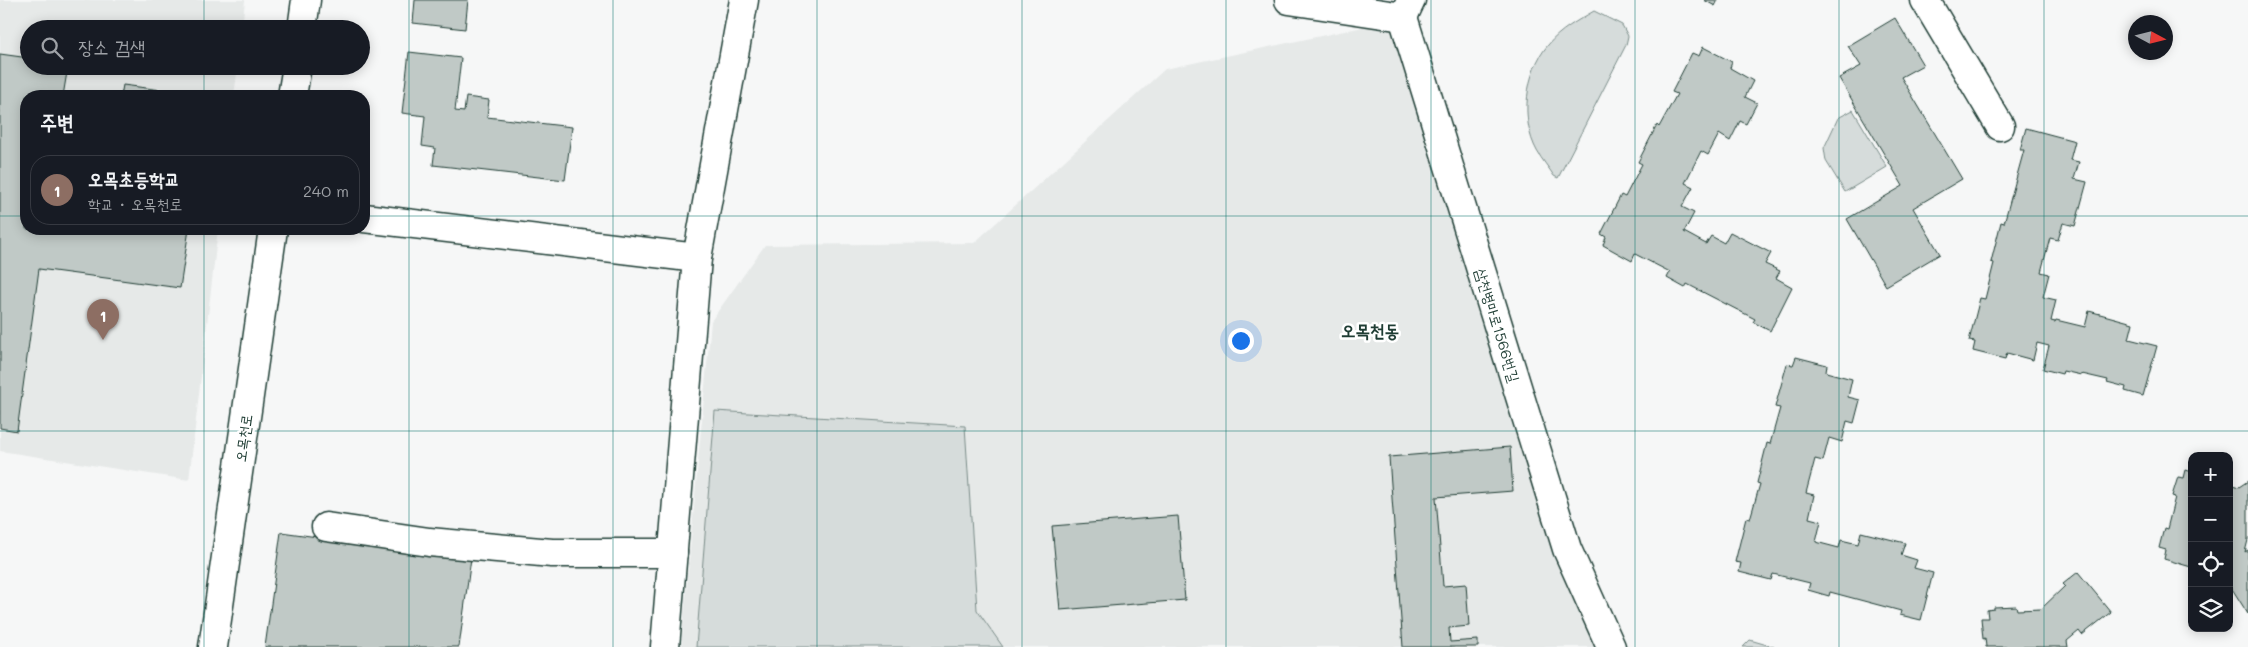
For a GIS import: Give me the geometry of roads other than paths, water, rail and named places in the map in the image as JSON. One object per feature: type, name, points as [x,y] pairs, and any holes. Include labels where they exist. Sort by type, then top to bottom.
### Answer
[{"type":"street","points":[[303,20],[306,0]]},
{"type":"street","points":[[665,647],[697,258],[744,0]]},
{"type":"street","points":[[1289,0],[1407,8]]},
{"type":"street","points":[[1925,0],[2000,126]]},
{"type":"street","name":"삼천병마로1566번길","points":[[1407,8],[1567,549],[1611,647]]},
{"type":"street","points":[[293,90],[296,75]]},
{"type":"street","points":[[370,219],[697,258]]},
{"type":"street","name":"오목천로","points":[[213,647],[272,235]]},
{"type":"street","points":[[326,527],[429,542],[552,553],[673,553]]},
{"type":"place","name":"오목초등학교","points":[[103,340]]},
{"type":"district","name":"오목천동","points":[[1370,330]]}]
